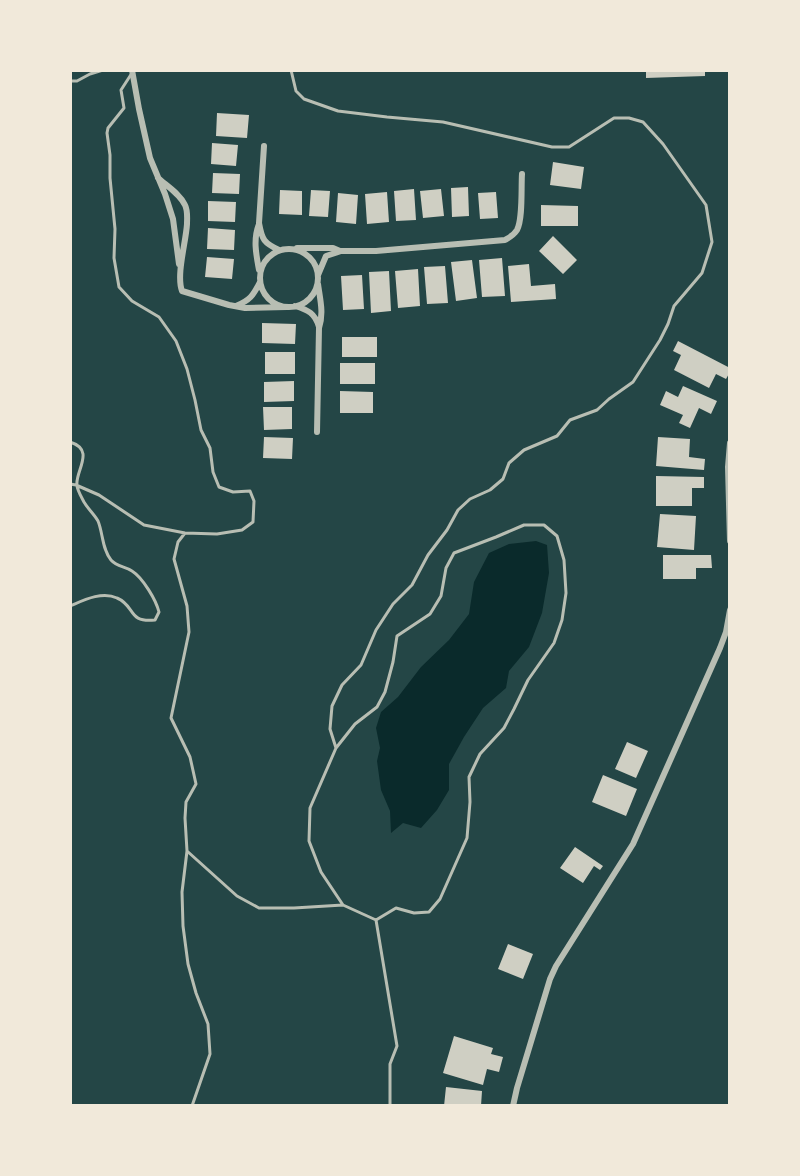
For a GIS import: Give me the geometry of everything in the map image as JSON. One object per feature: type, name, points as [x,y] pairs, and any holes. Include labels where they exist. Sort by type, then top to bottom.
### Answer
[{"type":"street","points":[[132,71],[150,158],[170,205],[180,285],[184,292],[220,303],[246,308],[295,306],[308,300],[313,294],[326,256],[341,251],[376,251],[505,240],[518,228],[522,174]]},
{"type":"street","points":[[264,146],[259,223],[255,246],[262,290],[272,302],[287,307]]},
{"type":"street","points":[[158,178],[187,207],[186,234],[180,273]]},
{"type":"street","points":[[259,223],[265,242],[279,250]]},
{"type":"street","points":[[236,306],[254,295],[261,267],[272,253],[293,248],[333,248],[341,251]]},
{"type":"street","points":[[293,248],[307,255],[316,267],[322,310],[319,328]]},
{"type":"street","points":[[295,306],[312,312],[319,328],[317,432]]},
{"type":"street","points":[[729,444],[729,541]]},
{"type":"street","points":[[513,1106],[550,979],[633,844],[720,648],[726,633],[729,610]]},
{"type":"lane","points":[[70,81],[77,81],[103,70]]},
{"type":"lane","points":[[291,70],[296,91],[304,99],[338,111],[443,122],[552,147],[569,147],[614,118],[629,118],[643,123],[663,144],[706,205],[712,242],[702,273],[674,306],[660,339],[633,382],[597,410],[570,420],[557,436],[524,450],[509,463],[503,479],[490,490],[470,499],[458,510],[447,530],[428,555],[412,585],[393,604],[376,630],[361,665],[342,685],[332,706],[330,729],[336,748]]},
{"type":"lane","points":[[70,484],[99,495],[144,525],[185,533],[217,534],[242,530],[253,522],[254,501],[250,491],[234,492],[219,487],[213,472],[210,448],[201,430],[187,369],[176,341],[159,317],[132,301],[119,287],[114,258],[115,229],[108,128],[124,108],[121,90],[132,71]]},
{"type":"lane","points":[[70,442],[74,442],[82,450],[83,461],[76,485],[98,522],[103,544],[111,560],[132,571],[156,600],[159,612],[155,620],[144,621],[134,617],[116,597],[102,595],[87,598],[70,606]]},
{"type":"lane","points":[[344,905],[321,872],[309,841],[310,808],[336,748],[355,724],[377,707],[385,692],[397,636],[430,614],[441,596],[446,568],[454,553],[524,525],[544,525],[557,536],[564,560],[566,594],[562,620],[554,643],[528,680],[504,728],[480,754],[469,777],[470,802],[467,838],[440,899],[429,912],[414,913],[396,908],[376,920]]},
{"type":"lane","points":[[185,533],[178,542],[174,559],[187,606],[189,632],[171,718],[190,757],[196,784],[186,802],[187,851],[182,892],[183,926],[188,964],[208,1024],[210,1054],[192,1106]]},
{"type":"lane","points":[[187,851],[237,896],[259,908],[344,905],[376,920]]},
{"type":"lane","points":[[376,920],[397,1046],[390,1064],[390,1106]]},
{"type":"shaded area","points":[[70,71],[729,71],[729,1105],[71,1105]]},
{"type":"shaded area","points":[[536,541],[547,545],[549,573],[542,613],[529,647],[509,671],[506,688],[483,708],[464,737],[449,764],[449,790],[437,810],[421,828],[403,823],[391,833],[390,811],[381,790],[377,761],[380,748],[376,728],[381,712],[398,697],[421,667],[449,640],[469,614],[474,582],[489,553],[509,544]]},
{"type":"building","points":[[646,70],[705,70],[705,76],[646,78]]},
{"type":"building","points":[[217,113],[249,115],[247,138],[216,136]]},
{"type":"building","points":[[212,143],[238,145],[236,166],[211,164]]},
{"type":"building","points":[[553,162],[584,167],[581,189],[550,185]]},
{"type":"building","points":[[213,173],[240,174],[239,194],[212,193]]},
{"type":"building","points":[[468,187],[469,216],[452,217],[451,188]]},
{"type":"building","points":[[414,189],[416,220],[396,221],[394,191]]},
{"type":"building","points":[[441,189],[444,216],[423,218],[420,191]]},
{"type":"building","points":[[280,190],[302,191],[302,215],[279,214]]},
{"type":"building","points":[[311,190],[330,191],[328,217],[309,216]]},
{"type":"building","points":[[387,192],[389,222],[367,224],[365,194]]},
{"type":"building","points":[[496,192],[498,218],[480,219],[478,193]]},
{"type":"building","points":[[338,193],[358,195],[356,224],[336,222]]},
{"type":"building","points":[[208,201],[236,202],[235,222],[208,221]]},
{"type":"building","points":[[541,205],[578,206],[578,226],[541,226]]},
{"type":"building","points":[[208,228],[235,230],[234,250],[207,249]]},
{"type":"building","points":[[553,236],[577,260],[563,274],[539,251]]},
{"type":"building","points":[[207,257],[234,259],[232,279],[205,277]]},
{"type":"building","points":[[502,258],[505,296],[482,297],[479,260]]},
{"type":"building","points":[[472,260],[477,298],[456,301],[451,262]]},
{"type":"building","points":[[529,264],[531,286],[555,284],[556,299],[511,302],[508,266]]},
{"type":"building","points":[[445,266],[448,303],[427,304],[424,267]]},
{"type":"building","points":[[418,269],[420,306],[398,308],[395,271]]},
{"type":"building","points":[[389,271],[391,311],[371,313],[369,272]]},
{"type":"building","points":[[362,275],[364,309],[343,310],[341,276]]},
{"type":"building","points":[[262,323],[296,324],[295,344],[262,343]]},
{"type":"building","points":[[342,337],[377,337],[377,357],[342,357]]},
{"type":"building","points":[[678,341],[730,368],[726,379],[716,374],[709,388],[674,370],[681,355],[673,351]]},
{"type":"building","points":[[265,352],[295,352],[295,374],[265,374]]},
{"type":"building","points":[[340,363],[375,363],[375,384],[340,384]]},
{"type":"building","points":[[294,381],[294,401],[264,402],[264,382]]},
{"type":"building","points":[[683,386],[717,401],[711,414],[699,408],[690,428],[679,423],[683,415],[660,405],[666,391],[678,397]]},
{"type":"building","points":[[340,391],[373,392],[373,413],[340,413]]},
{"type":"building","points":[[263,407],[292,407],[292,429],[264,430]]},
{"type":"building","points":[[264,437],[293,438],[292,459],[263,458]]},
{"type":"building","points":[[658,437],[690,439],[689,457],[705,459],[704,470],[656,466]]},
{"type":"building","points":[[656,476],[704,477],[704,488],[692,488],[692,506],[656,506]]},
{"type":"building","points":[[660,514],[696,516],[694,550],[657,547]]},
{"type":"building","points":[[663,555],[711,555],[712,568],[696,568],[696,579],[663,579]]},
{"type":"building","points":[[627,742],[648,751],[636,778],[615,769]]},
{"type":"building","points":[[603,775],[637,789],[626,816],[592,802]]},
{"type":"building","points":[[575,847],[603,866],[600,870],[594,866],[583,883],[560,868]]},
{"type":"building","points":[[508,944],[533,954],[523,979],[498,969]]},
{"type":"building","points":[[454,1036],[493,1048],[491,1054],[503,1057],[499,1072],[487,1069],[483,1085],[443,1073]]},
{"type":"building","points":[[446,1087],[482,1091],[481,1106],[444,1106]]}]
